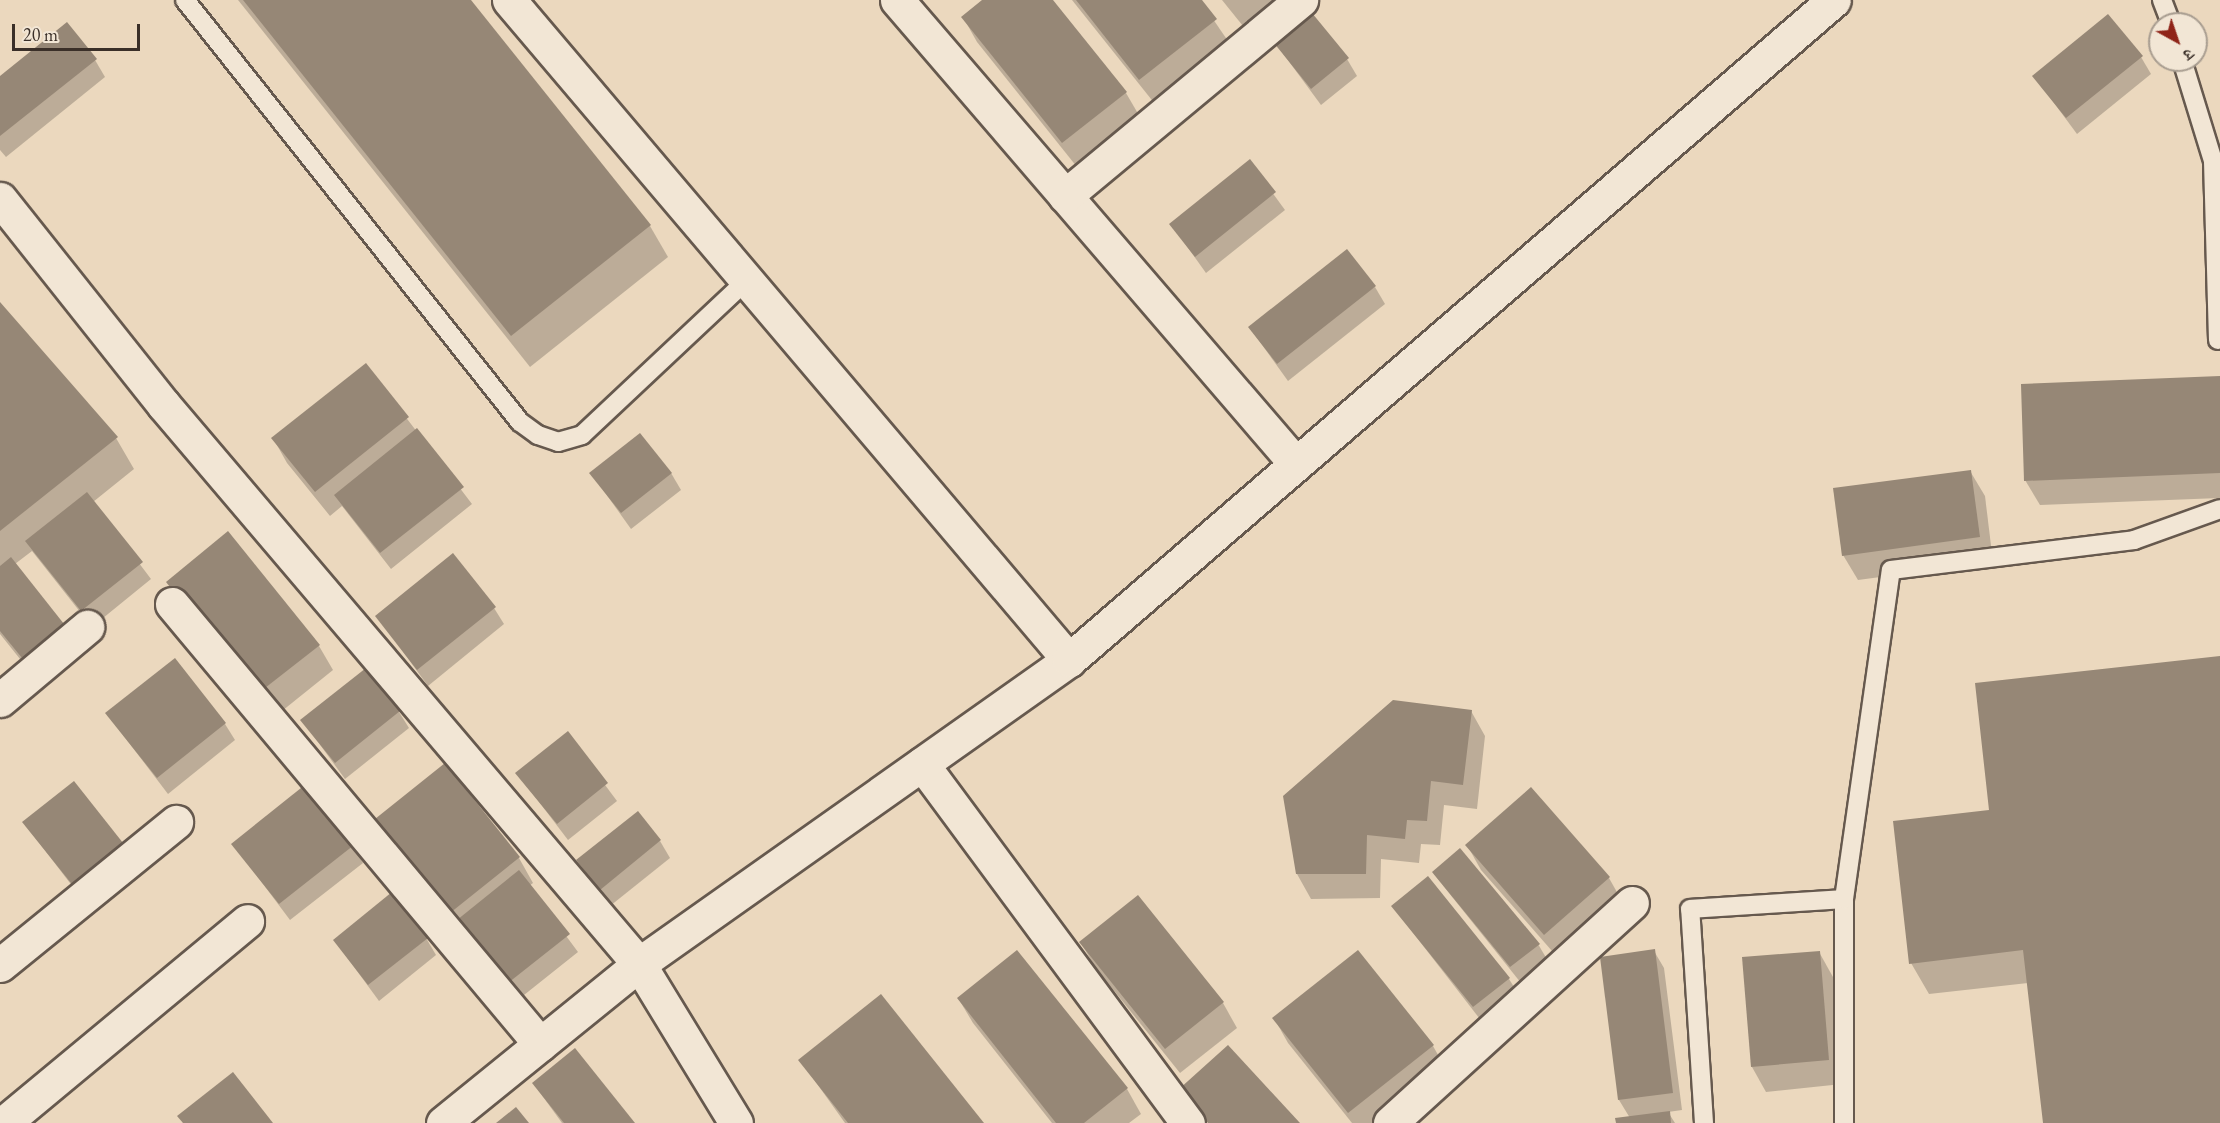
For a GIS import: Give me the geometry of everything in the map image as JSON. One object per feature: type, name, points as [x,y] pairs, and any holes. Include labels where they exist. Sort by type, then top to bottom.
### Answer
[{"type":"street","points":[[509,0],[1069,660]]},
{"type":"street","points":[[897,0],[1296,464]]},
{"type":"street","points":[[1065,196],[1301,0]]},
{"type":"street","points":[[443,1123],[639,964],[1069,660],[1834,0]]},
{"type":"street","points":[[0,198],[163,404],[639,964],[736,1123]]},
{"type":"street","points":[[172,604],[540,1044]]},
{"type":"street","points":[[0,700],[87,627]]},
{"type":"street","points":[[922,764],[1188,1123]]},
{"type":"street","points":[[0,965],[176,822]]},
{"type":"street","points":[[1390,1123],[1632,903]]},
{"type":"street","points":[[4,1123],[247,921]]},
{"type":"lane","points":[[185,0],[520,422],[538,435],[558,442],[582,435],[747,280]]},
{"type":"lane","points":[[2186,72],[2213,161],[2218,340]]},
{"type":"lane","points":[[1844,1123],[1844,899],[1891,570],[2134,540],[2220,509]]},
{"type":"lane","points":[[1704,1123],[1690,909],[1844,899]]},
{"type":"building","points":[[243,0],[471,0],[651,225],[511,336]]},
{"type":"building","points":[[982,0],[1053,0],[1127,92],[1062,143],[961,17]]},
{"type":"building","points":[[1076,0],[1202,0],[1217,19],[1139,80]]},
{"type":"building","points":[[1312,13],[1349,58],[1311,89],[1274,43]]},
{"type":"building","points":[[2108,14],[2143,56],[2066,118],[2032,76]]},
{"type":"building","points":[[67,22],[97,59],[0,136],[0,76]]},
{"type":"building","points":[[1250,159],[1276,192],[1195,257],[1169,224]]},
{"type":"building","points":[[1347,249],[1376,286],[1277,364],[1248,327]]},
{"type":"building","points":[[0,302],[118,437],[0,531]]},
{"type":"building","points":[[366,363],[409,417],[315,492],[271,438]]},
{"type":"building","points":[[2220,376],[2220,473],[2024,481],[2021,384]]},
{"type":"building","points":[[417,428],[464,487],[380,553],[334,495]]},
{"type":"building","points":[[640,433],[672,473],[621,513],[589,473]]},
{"type":"building","points":[[1971,470],[1980,537],[1842,556],[1833,488]]},
{"type":"building","points":[[87,492],[143,562],[81,611],[25,541]]},
{"type":"building","points":[[228,531],[320,645],[256,695],[166,582]]},
{"type":"building","points":[[453,553],[496,607],[417,670],[375,616]]},
{"type":"building","points":[[11,557],[64,624],[22,658],[0,631],[0,566]]},
{"type":"building","points":[[2220,656],[2220,1123],[2043,1123],[2023,950],[1909,964],[1893,821],[1989,810],[1975,683]]},
{"type":"building","points":[[175,658],[226,723],[157,778],[105,713]]},
{"type":"building","points":[[366,668],[400,711],[335,763],[300,720]]},
{"type":"building","points":[[1393,700],[1472,710],[1463,785],[1431,781],[1427,821],[1407,820],[1405,839],[1367,835],[1366,874],[1296,874],[1283,796]]},
{"type":"building","points":[[568,731],[608,783],[557,824],[515,773]]},
{"type":"building","points":[[445,763],[520,857],[445,917],[370,823]]},
{"type":"building","points":[[74,781],[127,848],[75,888],[22,822]]},
{"type":"building","points":[[306,784],[354,845],[279,904],[231,844]]},
{"type":"building","points":[[1531,787],[1610,877],[1544,935],[1465,845]]},
{"type":"building","points":[[638,811],[661,840],[600,890],[576,860]]},
{"type":"building","points":[[1460,848],[1540,944],[1510,967],[1432,872]]},
{"type":"building","points":[[519,870],[570,934],[508,983],[457,920]]},
{"type":"building","points":[[1428,876],[1510,978],[1473,1007],[1391,906]]},
{"type":"building","points":[[392,892],[428,938],[368,985],[333,940]]},
{"type":"building","points":[[1138,895],[1224,1002],[1165,1049],[1079,942]]},
{"type":"building","points":[[1655,949],[1673,1093],[1618,1100],[1600,957]]},
{"type":"building","points":[[1017,950],[1128,1088],[1084,1123],[1056,1123],[957,998]]},
{"type":"building","points":[[1358,950],[1434,1045],[1348,1113],[1272,1018]]},
{"type":"building","points":[[1820,951],[1829,1060],[1751,1067],[1742,957]]},
{"type":"building","points":[[881,994],[984,1123],[848,1123],[798,1060]]},
{"type":"building","points":[[1228,1045],[1300,1123],[1208,1123],[1178,1090]]},
{"type":"building","points":[[575,1048],[635,1123],[564,1123],[532,1083]]},
{"type":"building","points":[[233,1072],[273,1123],[183,1123],[177,1116]]},
{"type":"building","points":[[516,1107],[529,1123],[496,1123]]},
{"type":"building","points":[[1670,1111],[1671,1123],[1616,1123],[1615,1118]]}]
